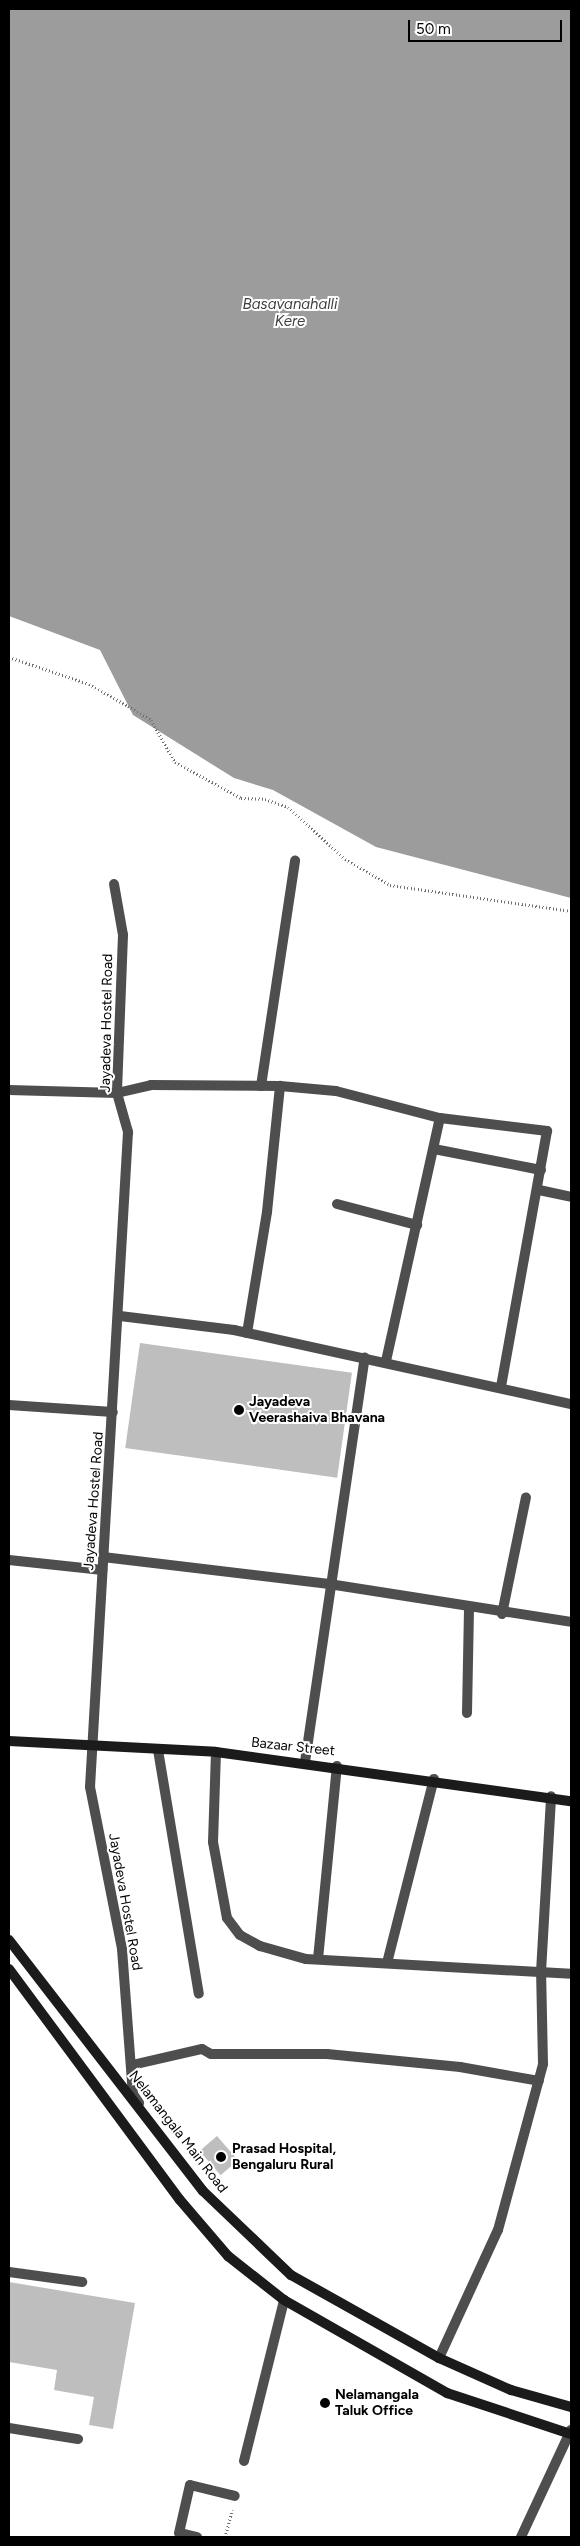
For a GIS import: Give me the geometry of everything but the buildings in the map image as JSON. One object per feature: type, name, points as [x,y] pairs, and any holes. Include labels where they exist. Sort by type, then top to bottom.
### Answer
[{"type":"main road","name":"Bazaar Street","points":[[9,1741],[91,1748],[216,1752],[434,1779],[571,1800]]},
{"type":"main road","name":"Nelamangala Main Road","points":[[9,1940],[147,2114],[203,2191],[291,2275],[439,2358],[511,2390],[571,2407]]},
{"type":"main road","points":[[9,1969],[180,2200],[228,2256],[284,2300],[447,2392],[571,2433]]},
{"type":"street","points":[[261,1086],[295,861]]},
{"type":"street","name":"Jayadeva Hostel Road","points":[[114,884],[123,935],[117,1093],[128,1132],[120,1316],[102,1570],[90,1788],[122,1949],[132,2065],[132,2094],[147,2114]]},
{"type":"street","points":[[9,1090],[117,1093],[151,1085],[280,1086],[336,1091],[440,1118],[547,1131],[539,1190],[501,1386]]},
{"type":"street","points":[[247,1333],[267,1212],[280,1086]]},
{"type":"street","points":[[386,1361],[440,1118]]},
{"type":"street","points":[[434,1149],[541,1170]]},
{"type":"street","points":[[539,1190],[571,1197]]},
{"type":"street","points":[[337,1204],[417,1226]]},
{"type":"street","points":[[120,1316],[247,1333],[501,1386],[571,1404]]},
{"type":"street","points":[[305,1762],[329,1584],[365,1357]]},
{"type":"street","points":[[9,1405],[114,1412]]},
{"type":"street","points":[[502,1614],[526,1497]]},
{"type":"street","points":[[103,1558],[329,1584],[469,1609],[571,1622]]},
{"type":"street","points":[[9,1560],[102,1570]]},
{"type":"street","points":[[467,1713],[469,1609]]},
{"type":"street","points":[[158,1750],[199,1994]]},
{"type":"street","points":[[216,1752],[213,1842],[227,1918],[240,1935],[260,1946],[318,1960],[571,1974]]},
{"type":"street","points":[[318,1960],[337,1766]]},
{"type":"street","points":[[387,1963],[434,1779]]},
{"type":"street","points":[[439,2358],[498,2230],[539,2081],[541,1972],[551,1796]]},
{"type":"street","points":[[132,2065],[202,2048],[211,2054],[327,2054],[432,2064],[539,2081]]},
{"type":"street","points":[[9,2272],[82,2282]]},
{"type":"street","points":[[244,2462],[284,2300]]},
{"type":"street","points":[[9,2428],[78,2439]]},
{"type":"street","points":[[521,2537],[571,2433]]},
{"type":"street","points":[[197,2537],[179,2533],[190,2485],[235,2496]]},
{"type":"path","points":[[9,657],[89,684],[128,706],[151,720],[175,762],[241,798],[265,799],[288,807],[345,859],[390,884],[571,911]]},
{"type":"water","name":"Basavanahalli Kere","points":[[9,9],[571,9],[571,898],[376,847],[273,790],[234,778],[133,715],[100,650],[9,616]]},
{"type":"place","name":"Jayadeva Veerashaiva Bhavana","points":[[239,1410]]},
{"type":"place","name":"Prasad Hospital, Bengaluru Rural","points":[[221,2157]]},
{"type":"place","name":"Nelamangala Taluk Office","points":[[325,2403]]}]
